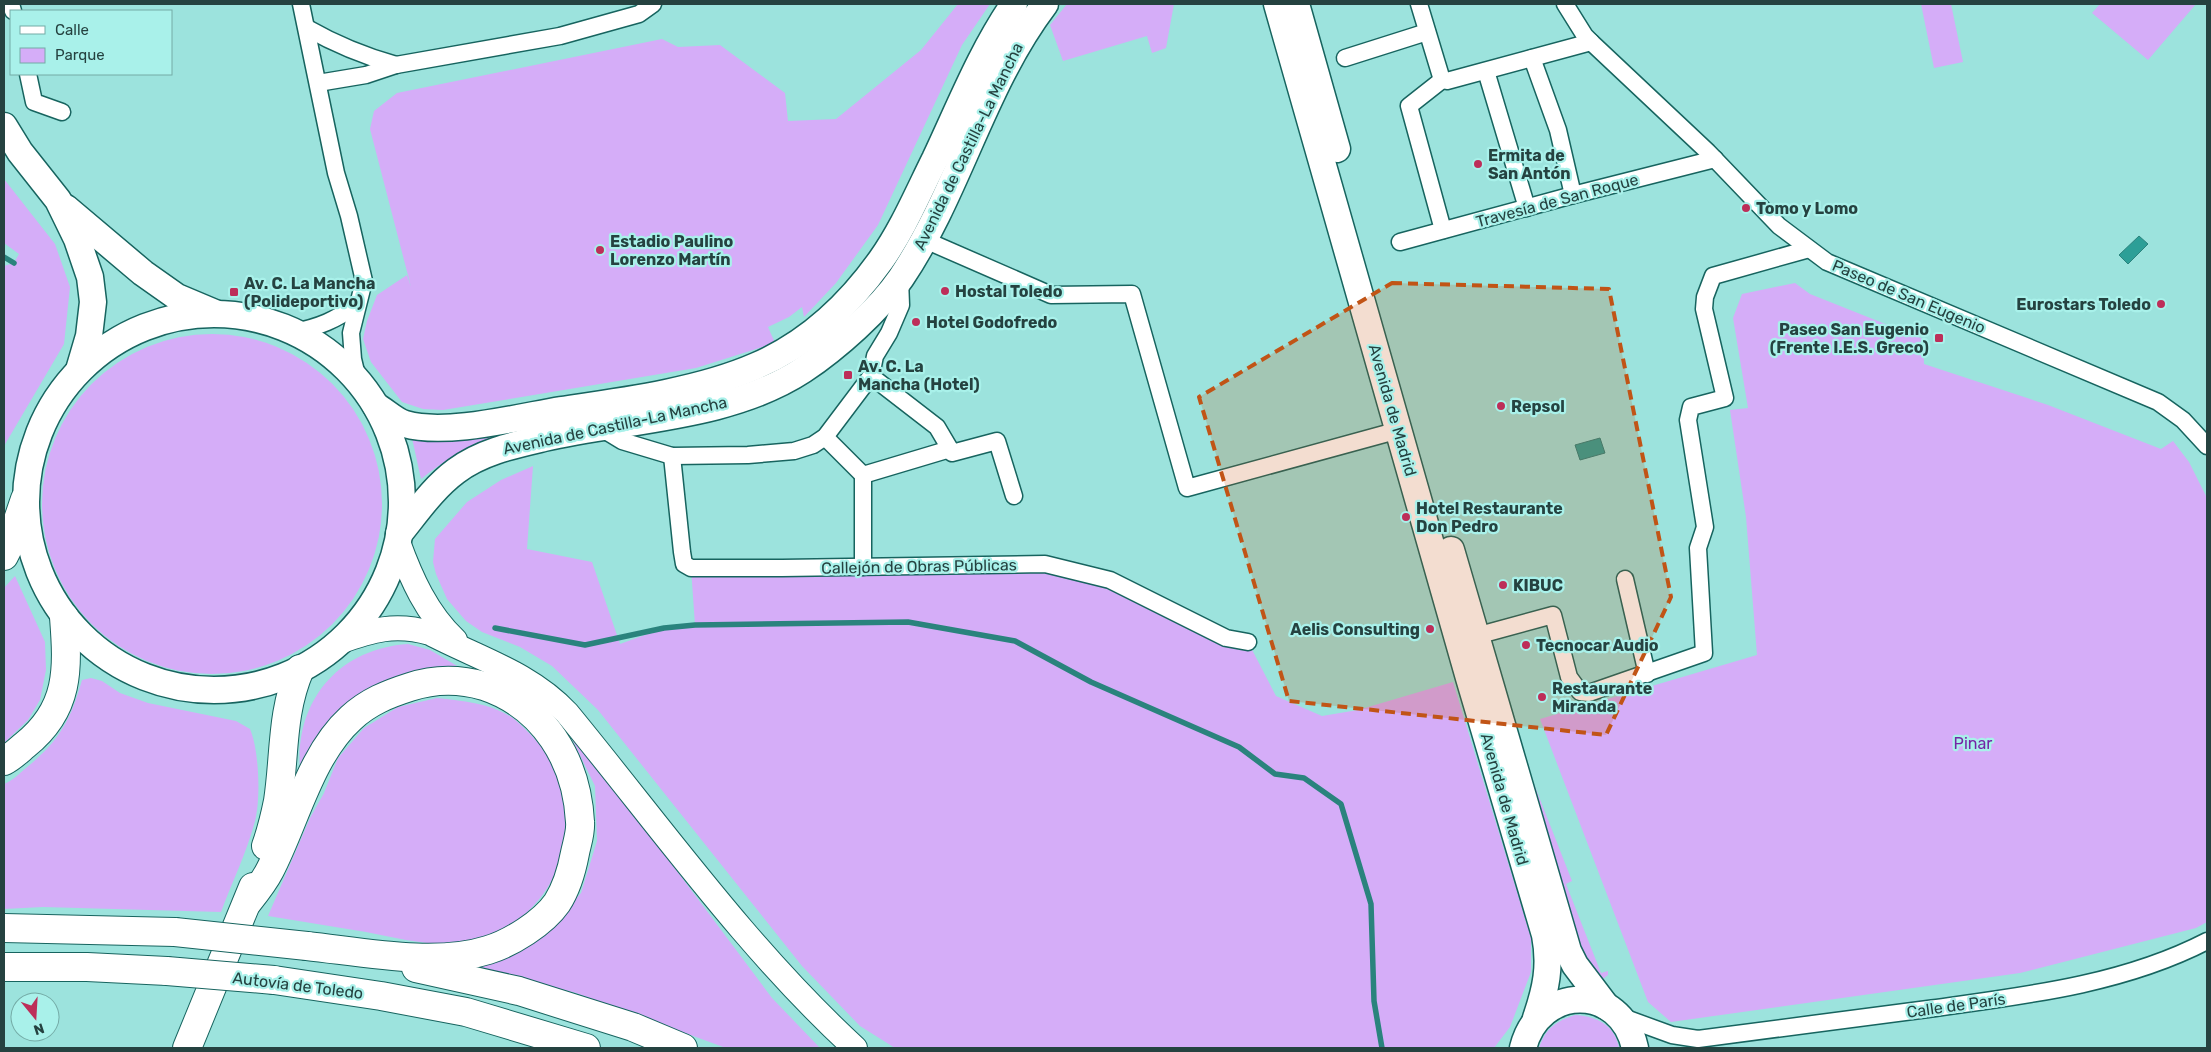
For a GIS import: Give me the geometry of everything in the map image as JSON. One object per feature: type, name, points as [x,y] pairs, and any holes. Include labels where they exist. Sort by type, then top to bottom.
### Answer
[{"type":"highway","points":[[4,556],[25,499]]},
{"type":"highway","points":[[4,761],[34,738],[51,719],[59,703],[65,682],[67,657],[64,617]]},
{"type":"highway","points":[[187,1048],[247,903],[269,838],[278,802],[285,720],[292,687],[300,669]]},
{"type":"highway","points":[[4,928],[175,932],[437,959],[488,950],[526,932],[557,903],[572,867],[580,824],[575,783],[562,751],[544,724],[523,705],[495,690],[472,683],[445,680],[421,683],[367,705],[349,719],[325,749],[269,872],[247,903]]},
{"type":"highway","points":[[307,946],[519,991],[633,1027],[683,1048]]},
{"type":"highway","name":"Autovía de Toledo","points":[[4,967],[87,967],[167,971],[274,980],[381,996],[466,1012],[586,1048]]},
{"type":"main road","name":"Avenida de Castilla-La Mancha","points":[[376,406],[404,424],[457,426],[494,422],[637,397],[717,380],[756,366],[793,347],[825,322],[846,302],[859,289],[882,259],[905,220],[980,59],[1014,4]]},
{"type":"main road","name":"Avenida de Castilla-La Mancha","points":[[399,538],[433,490],[457,470],[487,454],[512,446],[599,427],[688,412],[721,404],[778,384],[803,370],[854,330],[900,279],[924,240],[1012,53],[1045,4]]},
{"type":"main road","name":"Avenida de Madrid","points":[[1277,4],[1469,678],[1546,935],[1549,956],[1545,991],[1536,1018],[1526,1034],[1523,1048]]},
{"type":"main road","name":"Avenida de Madrid","points":[[1296,4],[1384,318],[1568,950],[1575,965],[1612,1011],[1628,1026],[1636,1048]]},
{"type":"main road","points":[[4,126],[20,152],[58,200],[143,273],[177,297],[215,314]]},
{"type":"main road","points":[[58,200],[77,239],[90,277],[93,302],[89,336],[79,370]]},
{"type":"main road","points":[[215,314],[260,320],[294,332],[318,345],[339,361],[358,380],[376,406],[391,436],[399,468],[402,501],[399,538],[382,586],[370,606],[339,642],[300,669],[265,683],[228,689],[191,689],[154,680],[120,665],[90,644],[64,617],[47,590],[35,562],[27,531],[25,499],[35,434],[79,370],[119,339],[166,320],[215,314]]},
{"type":"main road","points":[[399,538],[408,570],[433,615],[440,626],[467,652]]},
{"type":"main road","points":[[339,642],[382,629],[415,629],[430,633],[525,678],[554,699],[785,979],[808,1004],[855,1048]]},
{"type":"main road","points":[[1536,1018],[1551,1007],[1569,1000],[1588,1000],[1612,1011]]},
{"type":"street","points":[[301,4],[336,173],[350,216],[364,281],[356,305],[351,333],[352,359],[358,380]]},
{"type":"street","points":[[318,83],[366,75],[396,65],[560,36],[640,14],[653,4]]},
{"type":"street","points":[[1420,4],[1442,80]]},
{"type":"street","name":"Paseo de San Eugenio","points":[[1565,4],[1584,36],[1714,159],[1778,226],[1827,262],[2158,402],[2183,420],[2207,446]]},
{"type":"street","points":[[306,28],[338,45],[365,56],[396,65]]},
{"type":"street","points":[[1345,58],[1427,32]]},
{"type":"street","points":[[1442,230],[1409,106],[1442,80],[1447,81],[1591,42]]},
{"type":"street","points":[[1532,58],[1558,130],[1573,195]]},
{"type":"street","points":[[1486,71],[1527,208]]},
{"type":"street","points":[[28,75],[34,102],[62,112]]},
{"type":"street","name":"Travesía de San Roque","points":[[1400,242],[1714,159]]},
{"type":"street","points":[[924,240],[1051,295],[1132,294],[1186,488],[1399,430]]},
{"type":"street","points":[[1476,636],[1553,615],[1569,677],[1580,692],[1589,693],[1704,653],[1698,548],[1705,527],[1689,436],[1688,420],[1691,407],[1725,398],[1704,309],[1705,297],[1713,276],[1809,248]]},
{"type":"street","points":[[599,427],[622,441],[672,456],[748,455],[794,451],[813,445],[825,437],[870,376],[875,356],[890,333],[901,305],[900,279]]},
{"type":"street","points":[[294,332],[316,328],[336,320],[356,305]]},
{"type":"street","points":[[870,376],[937,427],[952,453],[997,441],[1014,496]]},
{"type":"street","points":[[825,437],[863,475],[863,567]]},
{"type":"street","points":[[863,475],[950,449]]},
{"type":"street","name":"Callejón de Obras Públicas","points":[[672,456],[684,564],[691,568],[1045,564],[1110,580],[1226,638],[1248,642]]},
{"type":"street","points":[[1624,579],[1647,674]]},
{"type":"street","name":"Calle de París","points":[[1612,1011],[1672,1035],[1698,1039],[2040,993],[2110,977],[2158,962],[2204,944]]},
{"type":"street","name":"Calle de París","points":[[1679,1048],[1698,1039]]},
{"type":"highlighted area","points":[[1392,283],[1609,289],[1671,597],[1606,735],[1289,701],[1199,397]]},
{"type":"green space","name":"Estadio Paulino Lorenzo Martín","points":[[958,4],[990,4],[962,45],[878,225],[836,283],[804,317],[802,307],[789,317],[768,327],[775,343],[696,368],[443,410],[423,409],[402,402],[371,362],[363,339],[367,321],[377,295],[407,275],[411,287],[370,129],[374,111],[397,93],[662,39],[678,47],[720,45],[785,93],[788,121],[836,119],[921,50]]},
{"type":"green space","points":[[1067,4],[1174,4],[1166,48],[1152,53],[1147,36],[1063,61],[1050,25]]},
{"type":"green space","points":[[1921,4],[1951,4],[1963,62],[1934,68]]},
{"type":"green space","points":[[2100,4],[2196,4],[2148,60],[2092,13]]},
{"type":"green space","points":[[4,179],[55,244],[70,287],[64,344],[4,446],[4,266],[14,263],[19,254],[4,243]]},
{"type":"green space","name":"Pinar","points":[[1795,283],[1810,294],[1923,339],[1924,364],[2048,405],[2161,449],[2173,441],[2189,462],[2207,498],[2207,922],[2196,928],[2020,973],[1671,1022],[1648,1002],[1540,719],[1757,655],[1746,517],[1730,410],[1748,408],[1733,318],[1742,294]]},
{"type":"green space","points":[[212,334],[245,338],[277,347],[306,363],[332,384],[353,410],[369,439],[378,471],[382,504],[378,537],[369,569],[353,598],[332,624],[306,645],[277,661],[245,670],[212,674],[179,670],[147,661],[118,645],[92,624],[71,598],[55,569],[46,537],[42,504],[46,471],[55,439],[71,410],[92,384],[118,363],[147,347],[179,338]]},
{"type":"green space","points":[[513,428],[515,433],[465,451],[443,463],[421,479],[412,438]]},
{"type":"green space","points":[[533,466],[527,549],[592,562],[620,644],[664,628],[695,625],[691,568],[1045,564],[1110,580],[1248,642],[1276,696],[1322,716],[1358,710],[1453,682],[1531,938],[1531,972],[1510,1027],[1494,1048],[895,1048],[860,1026],[802,966],[598,710],[552,666],[520,647],[482,632],[466,621],[447,599],[433,562],[435,539],[467,502],[501,480]]},
{"type":"green space","points":[[15,576],[45,642],[46,670],[40,700],[28,720],[4,743],[4,588]]},
{"type":"green space","points":[[408,644],[430,650],[464,670],[409,677],[301,779],[300,753],[303,728],[311,706],[323,686],[339,670],[359,657],[382,648]]},
{"type":"green space","points":[[91,678],[102,681],[120,693],[148,703],[236,721],[250,729],[257,761],[257,811],[248,844],[221,912],[43,907],[4,909],[4,784],[15,777],[47,749],[68,719],[82,680]]},
{"type":"green space","points":[[437,698],[486,706],[513,718],[524,728],[548,757],[562,785],[567,815],[564,846],[555,875],[538,901],[515,922],[485,938],[456,944],[411,941],[268,916],[338,758],[364,728],[398,707]]},
{"type":"green space","points":[[570,735],[620,795],[772,998],[820,1048],[726,1048],[576,993],[473,965],[548,928],[581,893],[597,841],[595,786]]},
{"type":"green space","points":[[1525,775],[1534,784],[1572,881],[1566,884],[1601,973],[1608,971],[1608,975],[1600,981],[1583,966]]},
{"type":"green space","points":[[1575,1015],[1590,1017],[1603,1023],[1613,1033],[1619,1048],[1539,1048],[1544,1036],[1552,1027],[1562,1020]]},
{"type":"shaded area","points":[[2139,236],[2148,244],[2128,264],[2119,255]]},
{"type":"shaded area","points":[[1600,438],[1605,453],[1580,460],[1575,445]]},
{"type":"waterway","points":[[4,257],[14,263]]},
{"type":"waterway","points":[[495,628],[585,645],[664,628],[695,625],[908,622],[1015,641],[1091,682],[1239,747],[1275,774],[1304,778],[1341,804],[1371,904],[1374,1001],[1382,1048]]},
{"type":"place","name":"Ermita de San Antón","points":[[1478,164]]},
{"type":"place","name":"Tomo y Lomo","points":[[1746,208]]},
{"type":"place","name":"Estadio Paulino Lorenzo Martín","points":[[600,250]]},
{"type":"place","name":"Hostal Toledo","points":[[945,291]]},
{"type":"place","name":"Av. C. La Mancha (Polideportivo)","points":[[234,292]]},
{"type":"place","name":"Eurostars Toledo","points":[[2161,304]]},
{"type":"place","name":"Hotel Godofredo","points":[[916,322]]},
{"type":"place","name":"Paseo San Eugenio (Frente I.E.S. Greco)","points":[[1939,338]]},
{"type":"place","name":"Av. C. La Mancha (Hotel)","points":[[848,375]]},
{"type":"place","name":"Repsol","points":[[1501,406]]},
{"type":"place","name":"Hotel Restaurante Don Pedro","points":[[1406,517]]},
{"type":"place","name":"KIBUC","points":[[1503,585]]},
{"type":"place","name":"Aelis Consulting","points":[[1430,629]]},
{"type":"place","name":"Tecnocar Audio","points":[[1526,645]]},
{"type":"place","name":"Restaurante Miranda","points":[[1542,697]]}]
